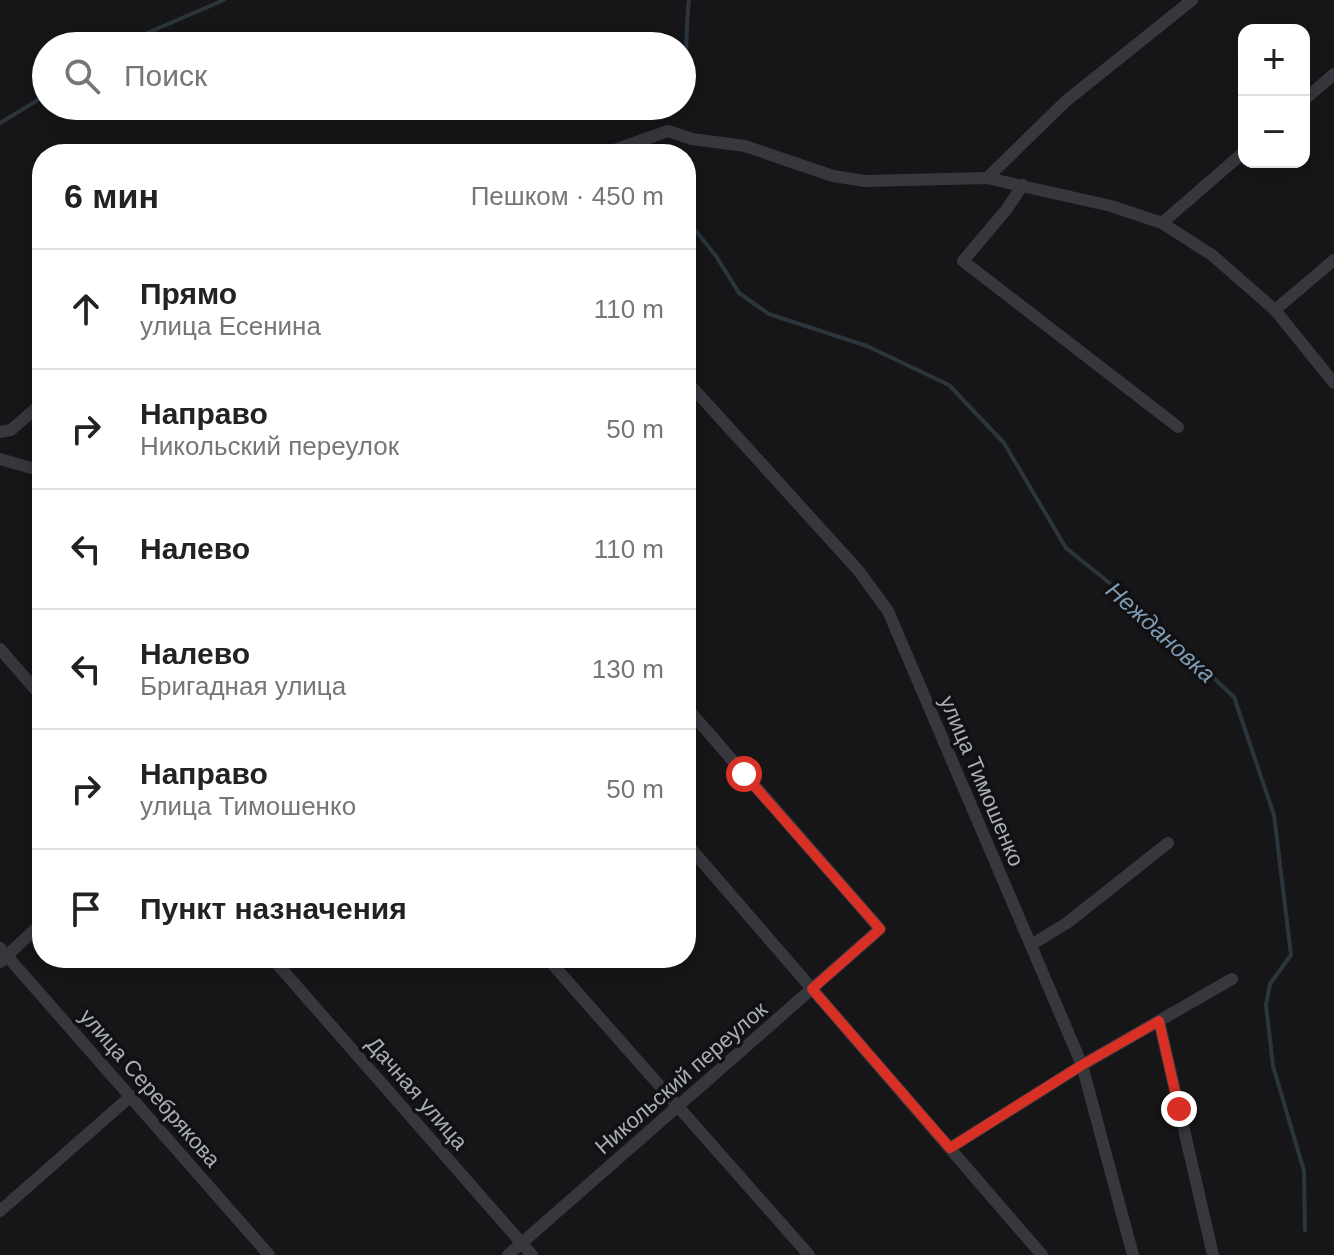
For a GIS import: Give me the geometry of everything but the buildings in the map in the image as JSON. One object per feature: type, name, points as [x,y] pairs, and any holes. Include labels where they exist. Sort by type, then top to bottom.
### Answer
[{"type":"street","points":[[987,178],[1066,101],[1192,0]]},
{"type":"street","points":[[1309,96],[1334,74]]},
{"type":"street","points":[[631,144],[668,131],[692,139],[745,146],[833,176],[865,181],[987,178],[1111,206],[1162,223],[1212,255],[1275,310],[1334,383]]},
{"type":"street","points":[[1162,223],[1238,157]]},
{"type":"street","points":[[1023,185],[963,261],[1178,427]]},
{"type":"street","points":[[1275,310],[1334,260]]},
{"type":"street","name":"улица Тимошенко","points":[[696,392],[875,591],[888,611],[1082,1065],[1133,1255]]},
{"type":"street","points":[[0,432],[11,430],[32,412]]},
{"type":"street","points":[[0,459],[32,468]]},
{"type":"street","points":[[0,649],[32,686]]},
{"type":"street","name":"Никольский переулок","points":[[508,1255],[880,929],[696,718]]},
{"type":"street","points":[[1031,945],[1067,923],[1168,843]]},
{"type":"street","points":[[696,855],[1042,1255]]},
{"type":"street","points":[[2,955],[32,931]]},
{"type":"street","name":"улица Серебрякова","points":[[2,955],[131,1096],[269,1255]]},
{"type":"street","name":"Дачная улица","points":[[281,968],[532,1255]]},
{"type":"street","points":[[556,968],[809,1255]]},
{"type":"street","points":[[950,1148],[1082,1065],[1232,979]]},
{"type":"street","points":[[1159,1021],[1213,1255]]},
{"type":"street","points":[[0,1211],[131,1096]]},
{"type":"waterway","points":[[150,32],[224,0]]},
{"type":"waterway","name":"Неждановка","points":[[687,32],[689,0]]},
{"type":"waterway","points":[[0,123],[32,104]]},
{"type":"waterway","name":"Неждановка","points":[[696,231],[739,293],[769,314],[867,346],[949,385],[1004,443],[1066,548],[1132,601],[1234,697],[1274,815],[1291,955],[1270,984],[1266,1005],[1273,1066],[1304,1171],[1305,1230]]},
{"type":"route","points":[[744,774],[880,929],[812,989],[950,1148],[1159,1021],[1179,1109]]}]
